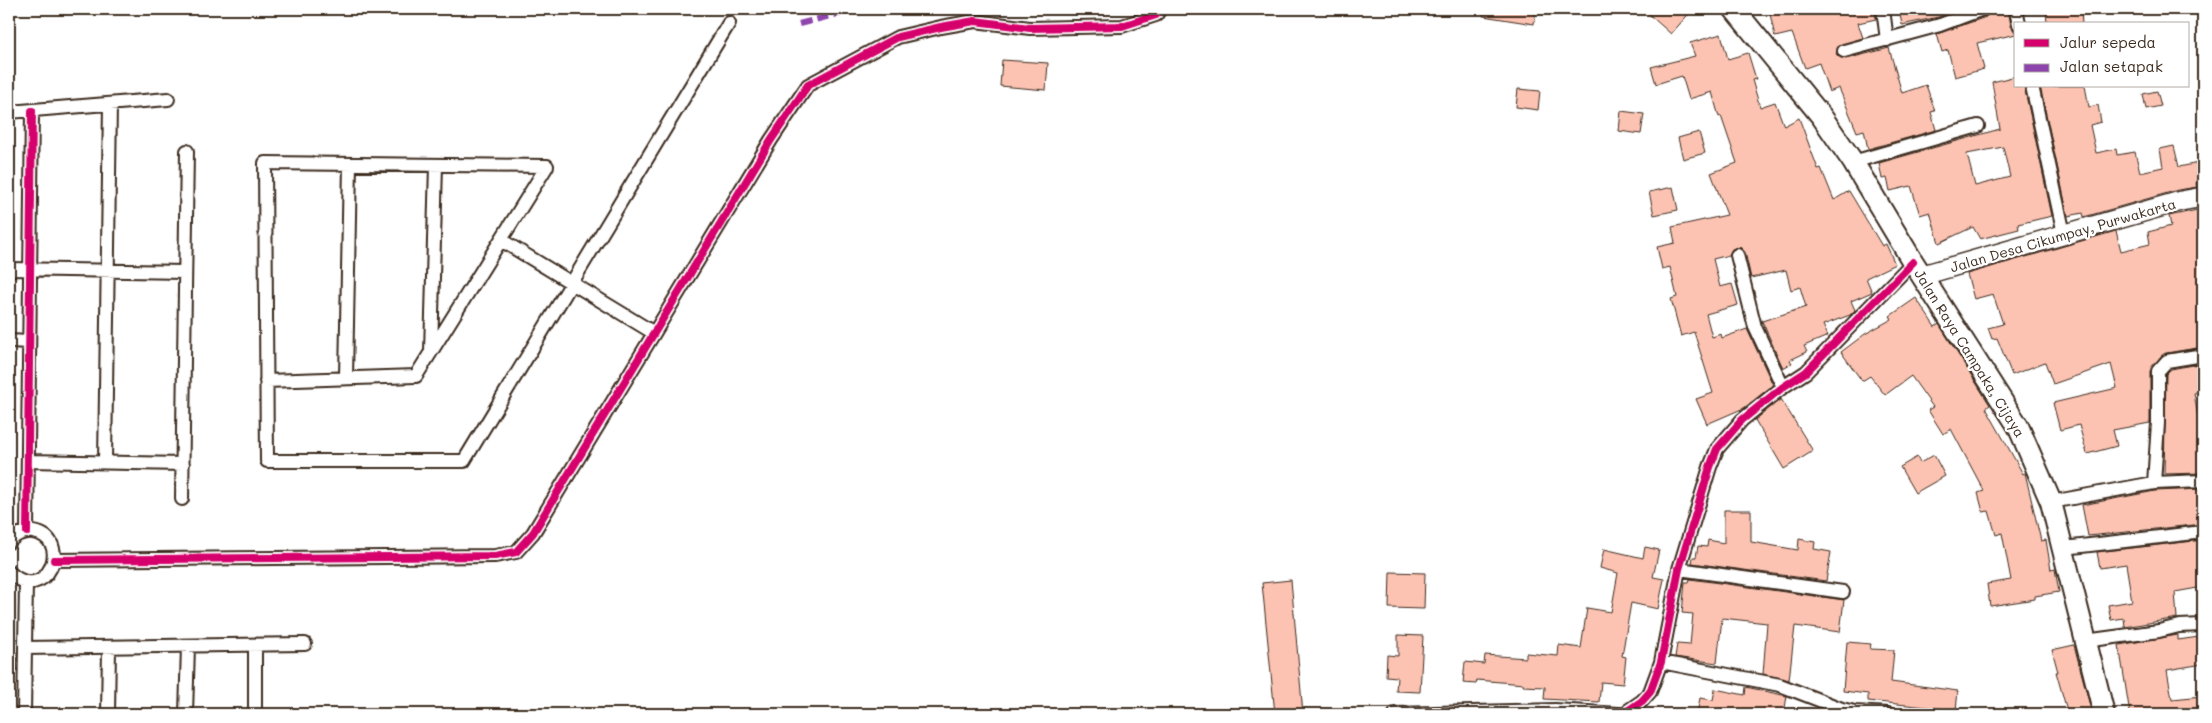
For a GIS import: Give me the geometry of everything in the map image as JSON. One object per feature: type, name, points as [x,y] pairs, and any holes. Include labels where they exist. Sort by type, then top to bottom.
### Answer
[{"type":"main road","name":"Jalan Raya Campaka, Cijaya","points":[[1734,9],[1822,117],[1853,162],[1918,269],[2018,426],[2051,502],[2104,714]]},
{"type":"street","points":[[54,560],[495,556],[516,552],[533,533],[771,140],[808,85],[898,38],[941,27],[975,21],[1030,28],[1122,26],[1156,15],[1160,9]]},
{"type":"street","points":[[1882,9],[1887,40]]},
{"type":"street","points":[[1844,51],[1940,25],[1983,9]]},
{"type":"street","points":[[2016,9],[2019,22]]},
{"type":"street","points":[[266,381],[416,376],[547,166],[265,163],[266,381],[267,462],[464,460],[729,23]]},
{"type":"street","points":[[2032,88],[2064,234]]},
{"type":"street","points":[[9,112],[168,99]]},
{"type":"street","points":[[105,462],[110,104]]},
{"type":"street","points":[[27,532],[32,111]]},
{"type":"street","points":[[1853,162],[1978,126]]},
{"type":"street","points":[[182,499],[187,152]]},
{"type":"street","points":[[346,378],[350,164]]},
{"type":"street","points":[[431,353],[436,164]]},
{"type":"street","name":"Jalan Desa Cikumpay, Purwakarta","points":[[1918,269],[2064,234],[2181,201],[2203,197]]},
{"type":"street","points":[[501,240],[654,332]]},
{"type":"street","points":[[1737,255],[1755,327],[1783,387]]},
{"type":"street","points":[[9,269],[185,272]]},
{"type":"street","points":[[1395,714],[1555,710],[1621,714],[1642,701],[1650,692],[1661,662],[1679,569],[1717,449],[1742,420],[1783,387],[1806,372],[1918,269]]},
{"type":"street","points":[[9,341],[29,342]]},
{"type":"street","points":[[2154,483],[2158,423],[2158,371],[2167,361],[2203,355]]},
{"type":"street","points":[[28,461],[183,464]]},
{"type":"street","points":[[2051,502],[2154,483],[2203,481]]},
{"type":"street","points":[[2064,548],[2203,532]]},
{"type":"street","points":[[9,542],[17,534],[36,533],[50,543],[54,560],[51,570],[44,577],[36,581],[26,582],[16,578],[9,572]]},
{"type":"street","points":[[1679,569],[1843,592]]},
{"type":"street","points":[[24,714],[26,582]]},
{"type":"street","points":[[2085,641],[2159,631],[2179,626],[2203,625]]},
{"type":"street","points":[[25,648],[305,644]]},
{"type":"street","points":[[255,645],[255,714]]},
{"type":"street","points":[[186,714],[188,646]]},
{"type":"street","points":[[108,714],[109,648]]},
{"type":"street","points":[[1661,662],[1780,685],[1842,709],[1855,712],[1888,714]]},
{"type":"building","points":[[1484,9],[1536,9],[1534,24],[1483,16]]},
{"type":"building","points":[[1643,9],[1693,9],[1671,34]]},
{"type":"building","points":[[1769,9],[1875,9],[1876,19],[1858,23],[1863,38],[1839,45],[1836,54],[1846,59],[1889,48],[1902,93],[1926,85],[1935,111],[1931,112],[1936,130],[1868,149],[1864,130],[1857,132],[1839,88],[1829,92],[1819,63],[1805,68],[1792,33],[1775,37]]},
{"type":"building","points":[[1899,9],[1960,9],[1938,17],[1902,25]]},
{"type":"building","points":[[1991,9],[2008,9],[2014,34],[1977,43],[1984,69],[1955,77],[1948,50],[1942,52],[1937,34],[1986,17]]},
{"type":"building","points":[[2046,9],[2081,9],[2082,22],[2047,22]]},
{"type":"building","points":[[1721,34],[1728,59],[1748,53],[1756,79],[1752,80],[1760,107],[1775,102],[1784,126],[1799,118],[1818,169],[1821,168],[1834,200],[1849,191],[1882,246],[1886,244],[1895,264],[1866,278],[1872,292],[1851,301],[1855,310],[1850,315],[1823,325],[1828,336],[1804,346],[1807,352],[1790,360],[1792,363],[1783,368],[1762,321],[1806,307],[1800,287],[1791,290],[1786,270],[1751,278],[1745,252],[1740,247],[1732,249],[1729,255],[1713,259],[1720,287],[1732,284],[1738,305],[1706,314],[1712,337],[1721,334],[1722,338],[1747,329],[1773,385],[1744,408],[1707,424],[1696,399],[1713,393],[1694,332],[1681,336],[1671,299],[1677,297],[1670,267],[1662,269],[1657,247],[1675,243],[1672,227],[1727,215],[1711,173],[1737,163],[1721,116],[1719,117],[1712,92],[1689,99],[1682,76],[1656,84],[1651,67],[1695,56],[1690,43]]},
{"type":"building","points":[[1002,60],[1048,63],[1046,90],[1000,86]]},
{"type":"building","points":[[2014,76],[2014,88],[2024,88],[2052,216],[2018,224],[2019,229],[1980,239],[1973,227],[1939,243],[1930,212],[1920,215],[1911,186],[1890,191],[1887,178],[1882,179],[1879,163],[2000,129],[1992,82]],"holes":[[[2003,147],[2010,177],[1975,186],[1967,154]]]},
{"type":"building","points":[[2040,88],[2085,88],[2089,107],[2098,105],[2101,122],[2090,125],[2096,153],[2116,149],[2117,155],[2135,152],[2140,172],[2163,167],[2160,149],[2174,146],[2179,167],[2203,162],[2203,181],[2196,183],[2197,187],[2178,190],[2084,217],[2083,213],[2068,216]]},
{"type":"building","points":[[1518,89],[1540,91],[1538,110],[1516,107]]},
{"type":"building","points":[[2157,91],[2161,106],[2146,109],[2143,94]]},
{"type":"building","points":[[1621,111],[1644,114],[1641,134],[1619,131]]},
{"type":"building","points":[[1699,132],[1705,153],[1683,159],[1678,138]]},
{"type":"building","points":[[1673,187],[1678,210],[1654,215],[1649,192]]},
{"type":"building","points":[[2202,209],[2203,347],[2166,353],[2161,356],[2150,371],[2150,423],[2113,430],[2117,446],[2087,454],[2079,425],[2060,430],[2053,403],[2117,388],[2111,364],[2053,384],[2045,362],[2012,375],[1997,338],[1992,339],[1988,328],[2003,324],[1993,294],[1974,299],[1967,274],[2116,231],[2121,251],[2150,244],[2148,232],[2171,226],[2169,216]]},
{"type":"building","points":[[1916,298],[1935,327],[1939,324],[1990,405],[1986,408],[2023,474],[2025,473],[2041,541],[2046,540],[2051,570],[2055,569],[2059,592],[2035,596],[2035,599],[1990,606],[1987,584],[2011,580],[2002,533],[1996,535],[1989,511],[1983,512],[1978,493],[1984,491],[1951,429],[1943,434],[1928,410],[1933,407],[1911,376],[1885,395],[1870,376],[1862,381],[1841,352],[1865,334],[1892,319],[1890,316]]},
{"type":"building","points":[[2203,363],[2203,391],[2194,393],[2203,448],[2203,473],[2164,474],[2166,374],[2171,369]]},
{"type":"building","points":[[1781,399],[1813,451],[1784,469],[1755,420]]},
{"type":"building","points":[[1934,455],[1945,476],[1915,493],[1900,467],[1917,457],[1920,463]]},
{"type":"building","points":[[2203,489],[2203,524],[2088,536],[2082,505],[2155,491]]},
{"type":"building","points":[[1724,510],[1751,510],[1751,542],[1798,550],[1799,539],[1815,542],[1814,549],[1831,552],[1826,581],[1692,563],[1693,557],[1696,557],[1698,546],[1707,547],[1708,540],[1724,543]]},
{"type":"building","points":[[2203,540],[2203,587],[2175,592],[2177,618],[2125,627],[2124,618],[2111,620],[2108,605],[2132,601],[2126,564],[2100,568],[2097,552]]},
{"type":"building","points":[[1645,547],[1659,550],[1653,577],[1664,579],[1658,609],[1631,603],[1622,656],[1626,657],[1623,684],[1601,682],[1599,702],[1544,699],[1545,687],[1523,686],[1524,684],[1477,680],[1476,684],[1463,683],[1465,662],[1484,664],[1485,655],[1526,658],[1526,653],[1558,656],[1559,645],[1581,648],[1587,608],[1611,612],[1618,573],[1600,568],[1604,549],[1643,558]]},
{"type":"building","points":[[1390,572],[1425,573],[1424,609],[1389,608]]},
{"type":"building","points":[[1690,579],[1844,600],[1840,632],[1795,626],[1789,680],[1763,674],[1767,623],[1722,618],[1717,663],[1675,657],[1677,644],[1690,645],[1693,614],[1682,613],[1685,582],[1689,582]]},
{"type":"building","points":[[1291,580],[1303,714],[1275,714],[1262,583]]},
{"type":"building","points":[[1398,635],[1423,636],[1420,692],[1396,691],[1397,677],[1386,676],[1387,655],[1398,656]]},
{"type":"building","points":[[2178,635],[2178,640],[2199,637],[2203,664],[2167,670],[2172,699],[2203,696],[2203,714],[2130,714],[2119,645]]},
{"type":"building","points":[[1847,642],[1871,644],[1870,649],[1894,650],[1891,682],[1958,691],[1956,710],[1868,701],[1868,694],[1843,691]]},
{"type":"building","points":[[2074,645],[2092,714],[2068,714],[2056,672],[2058,672],[2052,650]]},
{"type":"building","points":[[1746,687],[1787,696],[1784,714],[1697,714],[1700,698],[1713,700],[1715,689],[1745,695]]},
{"type":"marked path","points":[[799,24],[857,9]]},
{"type":"cycle path","points":[[54,560],[495,556],[516,552],[533,533],[771,140],[808,85],[898,37],[941,27],[975,21],[1030,28],[1122,26],[1156,15],[1160,9]]},
{"type":"cycle path","points":[[27,532],[32,111]]},
{"type":"cycle path","points":[[1623,714],[1642,701],[1650,692],[1661,662],[1679,569],[1717,449],[1742,420],[1783,387],[1806,372],[1913,262]]}]
